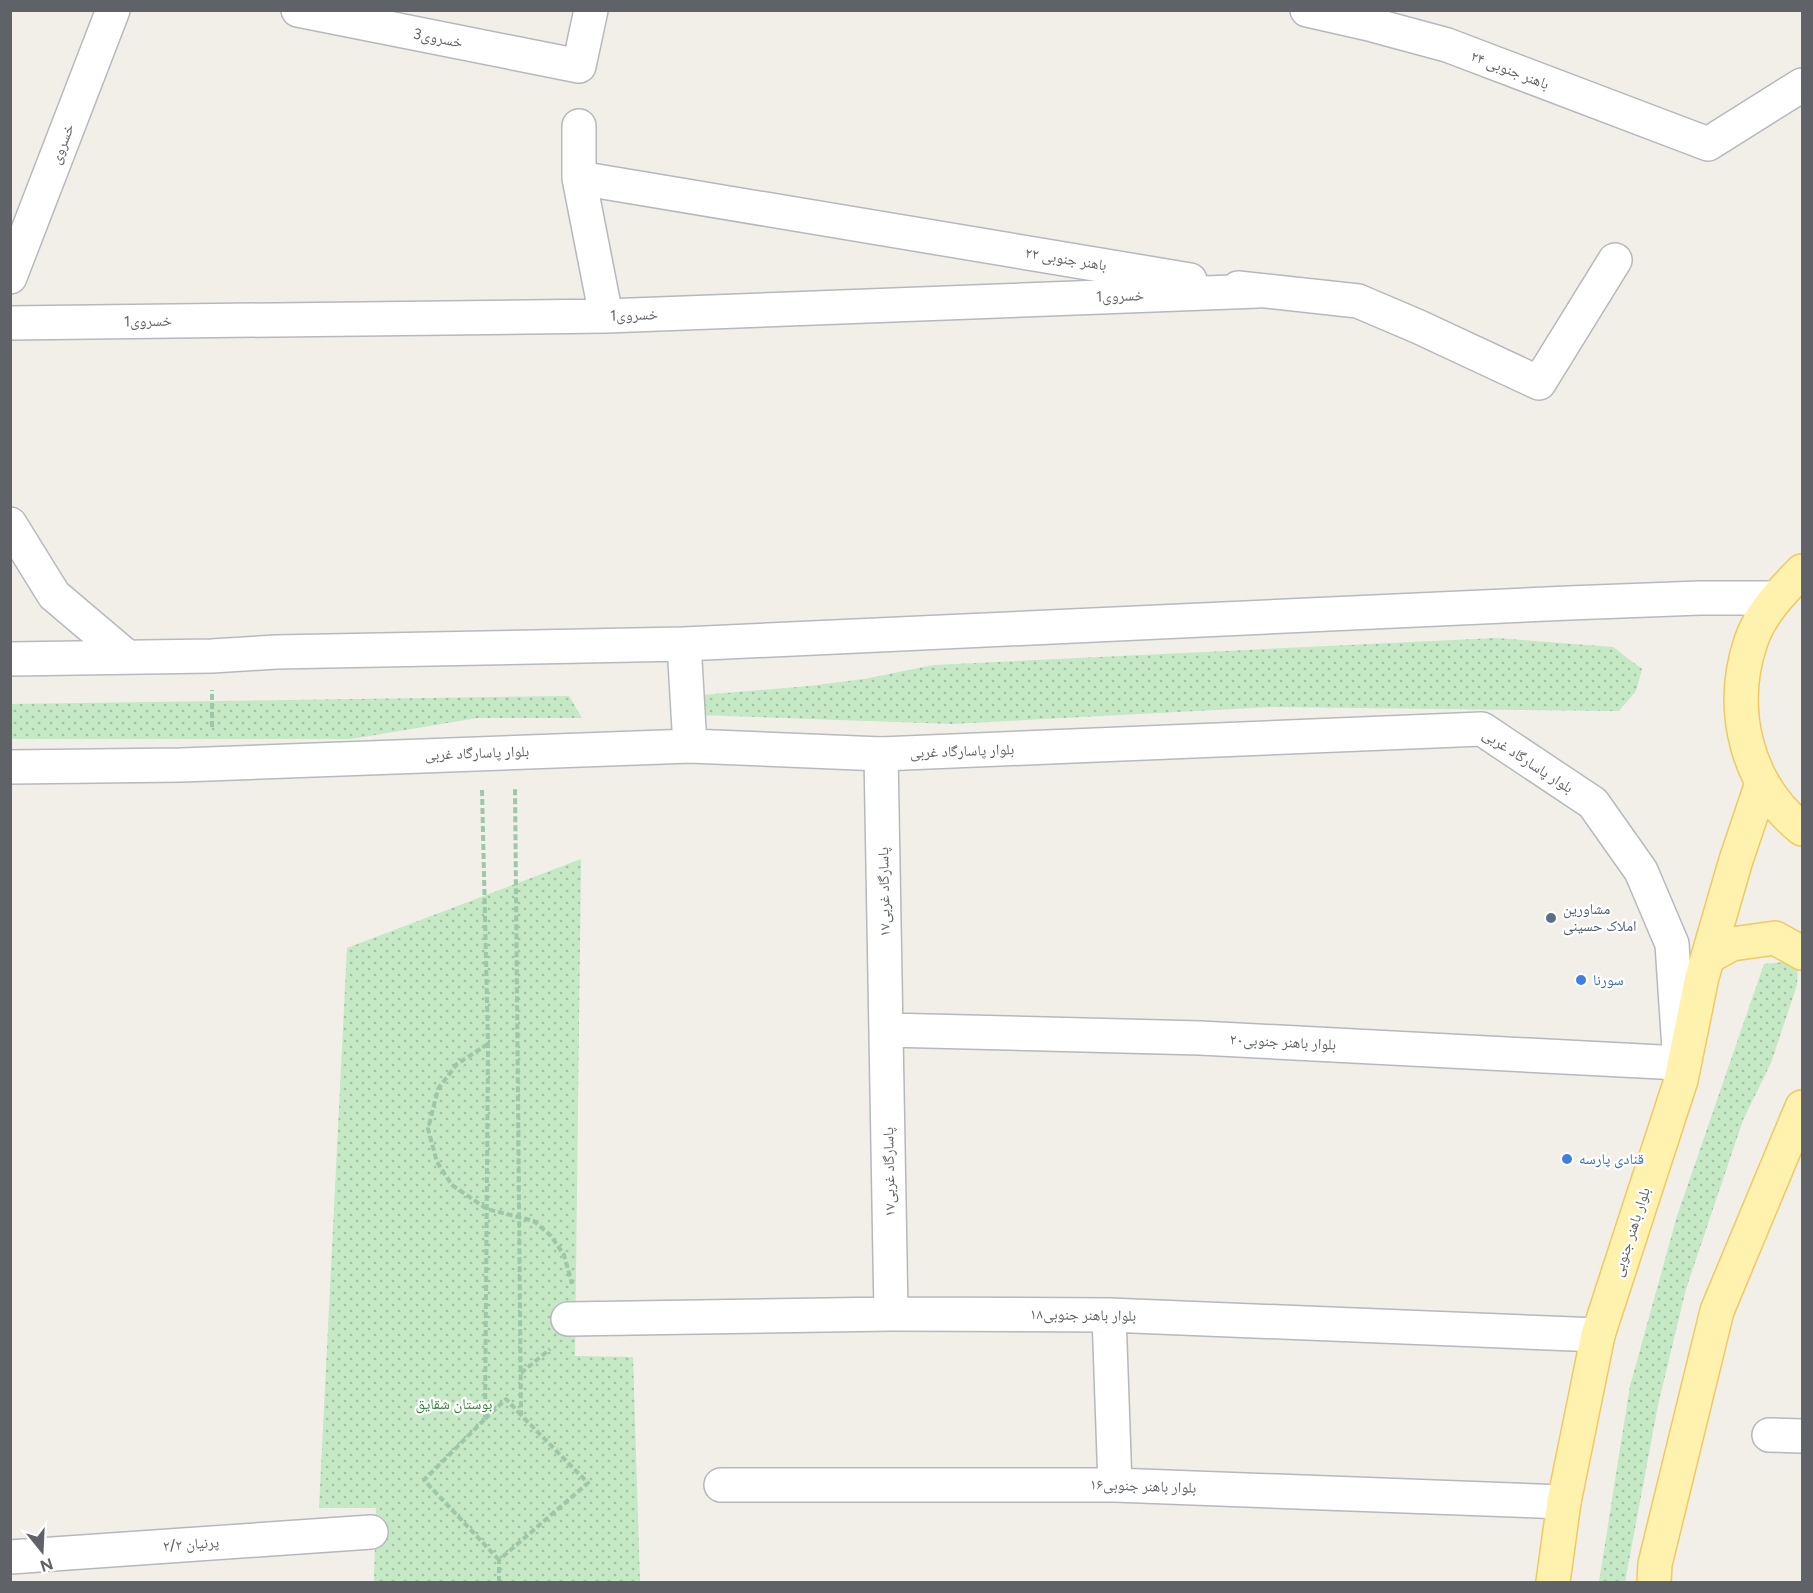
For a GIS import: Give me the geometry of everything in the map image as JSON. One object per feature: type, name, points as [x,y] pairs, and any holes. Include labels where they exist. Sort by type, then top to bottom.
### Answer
[{"type":"main road","points":[[1803,571],[1775,598],[1751,640],[1740,688],[1744,737],[1762,783],[1787,816],[1803,829]]},
{"type":"main road","name":"بلوار باهنر جنوبی","points":[[1553,1582],[1564,1502],[1598,1335],[1680,1072],[1702,977],[1736,860],[1762,783]]},
{"type":"main road","points":[[1708,957],[1732,944],[1774,938],[1803,953]]},
{"type":"main road","points":[[1654,1582],[1655,1564],[1716,1311],[1803,1107]]},
{"type":"street","name":"خسروى","points":[[10,277],[113,10]]},
{"type":"street","name":"3خسروى","points":[[298,10],[579,66],[591,10]]},
{"type":"street","name":"۲۴ باهنر جنوبی","points":[[1307,10],[1447,45],[1708,144],[1803,85]]},
{"type":"street","points":[[579,126],[579,178],[606,316]]},
{"type":"street","name":"۲۲ باهنر جنوبی","points":[[579,178],[1258,291],[1358,302],[1539,382],[1615,260]]},
{"type":"street","name":"خسروى1","points":[[10,323],[606,316],[1258,291]]},
{"type":"street","points":[[10,524],[54,595],[126,656]]},
{"type":"street","points":[[10,659],[684,644],[1569,603],[1700,598],[1775,598]]},
{"type":"street","points":[[684,644],[690,746]]},
{"type":"street","name":"بلوار پاسارگاد غربی","points":[[10,766],[212,763],[690,746],[881,754],[1482,729],[1593,803],[1641,871],[1672,944],[1680,1072]]},
{"type":"street","name":"پاسارگاد غربی۱۷","points":[[881,754],[887,1030]]},
{"type":"street","points":[[10,791],[95,765]]},
{"type":"street","name":"بلوار باهنر جنوبی۲۰","points":[[887,1030],[1200,1038],[1680,1072]]},
{"type":"street","name":"۱۷پاسارگاد غربی","points":[[887,1030],[891,1314]]},
{"type":"street","name":"۱۸بلوار باهنر جنوبی","points":[[568,1319],[891,1314],[1109,1315],[1598,1335]]},
{"type":"street","points":[[1109,1315],[1115,1485]]},
{"type":"street","points":[[1769,1435],[1803,1436]]},
{"type":"street","name":"بلوار باهنر جنوبی۱۶","points":[[722,1485],[1115,1485],[1564,1502]]},
{"type":"street","name":"پرنیان ۲/۲","points":[[10,1557],[371,1532]]},
{"type":"path","points":[[212,656],[212,763]]},
{"type":"path","points":[[515,752],[521,1415]]},
{"type":"path","points":[[481,753],[488,1044],[484,1419]]},
{"type":"path","points":[[488,1044],[457,1064],[438,1089],[428,1129],[437,1162],[452,1185],[487,1209],[534,1221],[551,1236],[564,1255],[572,1280],[572,1300],[568,1319],[560,1336],[549,1350],[521,1373]]},
{"type":"path","points":[[499,1560],[588,1483],[506,1399],[424,1480],[499,1560],[499,1582]]},
{"type":"green space","points":[[1496,638],[1613,647],[1642,669],[1636,691],[1619,711],[1273,707],[952,724],[699,715],[701,695],[864,679],[934,665]]},
{"type":"green space","points":[[569,696],[582,718],[477,718],[351,739],[11,739],[11,704]]},
{"type":"green space","name":"بوستان شقایق","points":[[581,859],[575,1356],[633,1357],[640,1582],[374,1582],[376,1508],[319,1508],[347,948]]},
{"type":"green space","points":[[1784,962],[1798,964],[1797,985],[1771,1063],[1743,1120],[1686,1289],[1658,1405],[1625,1582],[1599,1582],[1630,1386],[1677,1216],[1764,964]]},
{"type":"place","name":"مشاورین املاک حسینی","points":[[1551,918]]},
{"type":"place","name":"سورنا","points":[[1581,980]]},
{"type":"place","name":"قنادی پارسه","points":[[1567,1159]]}]
